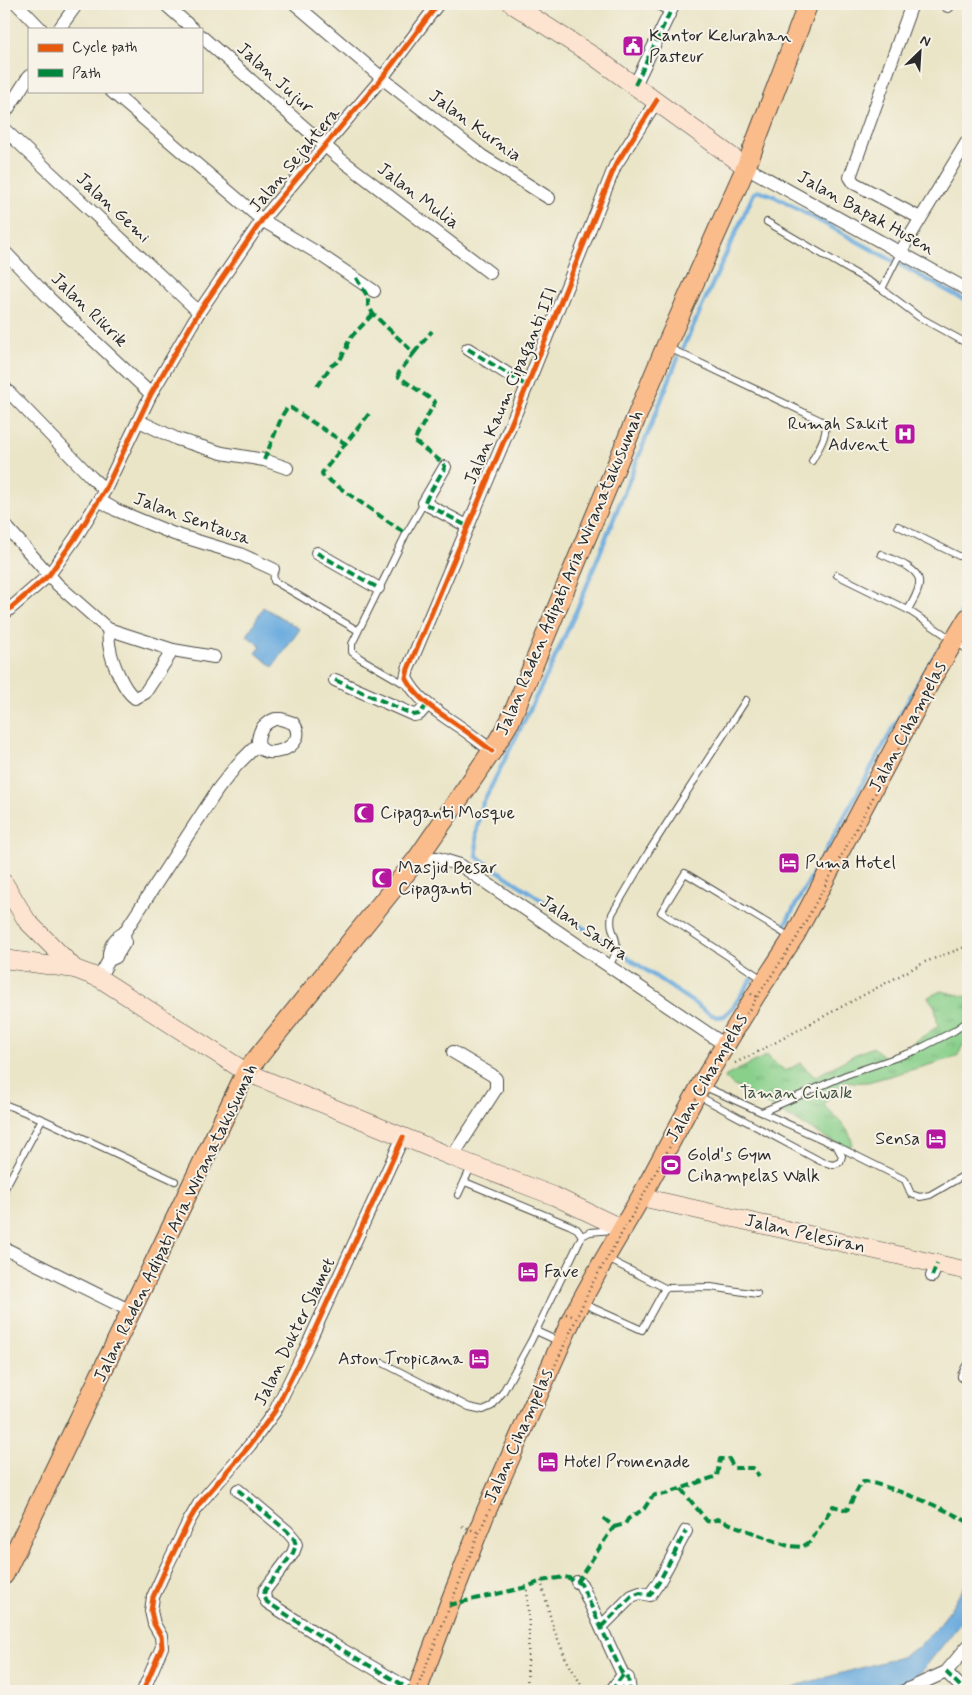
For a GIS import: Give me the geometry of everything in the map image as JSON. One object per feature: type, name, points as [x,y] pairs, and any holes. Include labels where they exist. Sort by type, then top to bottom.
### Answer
[{"type":"main road","name":"Jalan Raden Adipati Aria Wiranatakusumah","points":[[4,1575],[246,1072],[418,859],[492,751],[510,721],[666,346],[746,167],[808,4]]},
{"type":"main road","name":"Jalan Cihampelas","points":[[415,1691],[485,1514],[561,1342],[605,1257],[623,1229],[725,1045],[793,938],[934,676],[961,646],[968,618]]},
{"type":"street","points":[[17,4],[40,28]]},
{"type":"street","points":[[60,28],[77,4]]},
{"type":"street","points":[[165,4],[192,28]]},
{"type":"street","name":"Jalan Kurnia","points":[[295,4],[382,78],[482,156],[550,198]]},
{"type":"street","name":"Jalan Sejahtera","points":[[4,614],[49,575],[76,537],[102,495],[151,394],[199,312],[262,220],[382,78],[438,4]]},
{"type":"street","points":[[512,4],[637,80],[657,100],[692,128],[746,167]]},
{"type":"street","points":[[912,4],[850,177],[854,183],[920,218]]},
{"type":"street","points":[[637,80],[668,6]]},
{"type":"street","name":"Jalan Jujur","points":[[202,37],[325,146]]},
{"type":"street","points":[[4,115],[28,78]]},
{"type":"street","points":[[112,92],[262,220],[374,290]]},
{"type":"street","name":"Jalan Kaum Cipaganti III","points":[[412,689],[406,678],[408,668],[527,386],[615,166],[657,100]]},
{"type":"street","name":"Jalan Gemi","points":[[4,129],[199,312]]},
{"type":"street","points":[[901,251],[968,140]]},
{"type":"street","name":"Jalan Mulia","points":[[325,146],[490,273]]},
{"type":"street","name":"Jalan Bapak Husen","points":[[746,167],[901,251],[968,290]]},
{"type":"street","name":"Jalan Rikrik","points":[[4,251],[49,298],[151,394]]},
{"type":"street","points":[[468,349],[527,386]]},
{"type":"street","name":"Jalan Sentausa","points":[[4,387],[91,476],[102,495],[116,510],[174,534],[240,554],[272,569]]},
{"type":"street","points":[[138,420],[178,440],[222,453],[264,460],[287,468]]},
{"type":"street","points":[[445,467],[424,503],[467,526]]},
{"type":"street","points":[[4,524],[49,575],[108,629],[173,650],[214,657]]},
{"type":"street","points":[[316,554],[378,588]]},
{"type":"street","points":[[108,629],[109,648],[115,666],[130,694],[135,698],[146,693],[173,650]]},
{"type":"street","points":[[335,680],[414,715],[419,714],[427,705]]},
{"type":"street","points":[[412,689],[427,705],[492,751]]},
{"type":"street","points":[[105,968],[116,957],[125,942],[124,933],[218,789],[237,765],[258,744]]},
{"type":"street","name":"Jalan Sastra","points":[[418,859],[437,858],[460,866],[725,1045]]},
{"type":"street","points":[[4,883],[27,921],[75,969]]},
{"type":"street","points":[[4,959],[75,969],[105,968],[246,1072],[452,1157],[554,1196],[623,1229]]},
{"type":"street","points":[[452,1157],[496,1089],[497,1084],[492,1075],[453,1052]]},
{"type":"street","name":"Jalan Dokter Slamet","points":[[143,1691],[162,1647],[161,1636],[154,1624],[152,1610],[153,1597],[167,1566],[199,1504],[250,1445],[275,1411],[403,1137]]},
{"type":"street","name":"Jalan Pelesiran","points":[[641,1197],[934,1270],[968,1271]]},
{"type":"street","points":[[4,1248],[131,1311]]},
{"type":"street","points":[[968,1368],[964,1376],[968,1379]]},
{"type":"street","points":[[238,1490],[287,1531],[294,1539],[296,1545],[293,1553],[265,1590],[264,1596],[267,1602],[334,1645],[415,1691]]},
{"type":"street","points":[[601,1626],[632,1596],[640,1593],[650,1595],[686,1531]]},
{"type":"street","points":[[577,1582],[581,1584],[623,1675],[628,1678],[630,1691]]},
{"type":"street","points":[[904,1691],[946,1672],[968,1646]]},
{"type":"street","points":[[946,1672],[965,1691]]},
{"type":"street","points":[[611,1691],[623,1675]]},
{"type":"lane","points":[[767,222],[882,289],[919,317],[968,344]]},
{"type":"lane","points":[[882,289],[901,251]]},
{"type":"lane","points":[[666,346],[824,422],[826,431],[812,461]]},
{"type":"lane","points":[[412,689],[352,652],[352,644],[378,588],[424,503]]},
{"type":"lane","points":[[898,526],[959,556],[968,556]]},
{"type":"lane","points":[[881,554],[905,565],[918,575],[919,587],[908,610]]},
{"type":"lane","points":[[272,569],[274,581],[358,630]]},
{"type":"lane","points":[[837,574],[908,610],[961,646]]},
{"type":"lane","points":[[609,966],[616,955],[618,946],[612,929],[612,914],[649,851],[746,700]]},
{"type":"lane","points":[[761,989],[661,912],[684,873],[793,938]]},
{"type":"lane","points":[[762,1112],[846,1075],[914,1051],[954,1031],[968,1021]]},
{"type":"lane","points":[[706,1081],[762,1112],[837,1146],[905,1180],[911,1194],[920,1197],[930,1195],[968,1173]]},
{"type":"lane","points":[[706,1081],[820,1161],[833,1165],[840,1162],[842,1156],[837,1146]]},
{"type":"lane","points":[[4,1104],[42,1119],[176,1181]]},
{"type":"lane","points":[[4,1190],[42,1119]]},
{"type":"lane","points":[[458,1196],[472,1164]]},
{"type":"lane","points":[[465,1182],[569,1225],[577,1229],[582,1236]]},
{"type":"lane","points":[[383,1363],[469,1407],[483,1410],[492,1406],[503,1392],[536,1331],[582,1236],[590,1232],[623,1229]]},
{"type":"lane","points":[[605,1257],[665,1288],[711,1287],[757,1294]]},
{"type":"lane","points":[[578,1310],[642,1330],[665,1288]]},
{"type":"lane","points":[[536,1331],[561,1342]]},
{"type":"path","points":[[415,1691],[479,1533],[578,1310],[697,1097],[761,989],[796,939],[881,783],[941,666]]},
{"type":"path","points":[[729,1066],[925,962],[968,946]]},
{"type":"path","points":[[751,994],[761,989]]},
{"type":"path","points":[[566,1314],[578,1310]]},
{"type":"path","points":[[462,1526],[479,1533]]},
{"type":"path","points":[[542,1581],[553,1627],[566,1660],[585,1691]]},
{"type":"path","points":[[527,1587],[529,1627],[527,1691]]},
{"type":"green space","name":"Taman Ciwalk","points":[[941,991],[968,997],[968,1036],[957,1057],[868,1082],[843,1083],[835,1089],[824,1105],[848,1131],[852,1143],[850,1148],[841,1146],[731,1084],[725,1078],[768,1055],[771,1061],[786,1071],[800,1063],[815,1077],[854,1055],[873,1047],[885,1057],[897,1054],[938,1026],[935,1007],[928,997]]},
{"type":"water","points":[[263,607],[300,629],[273,667],[256,653],[261,646],[247,636]]},
{"type":"water","points":[[968,1581],[968,1614],[921,1672],[907,1682],[835,1691],[783,1691],[798,1685],[901,1657],[918,1647],[941,1623]]},
{"type":"waterway","points":[[683,348],[754,193],[759,191],[774,196],[895,262]]},
{"type":"waterway","points":[[897,263],[968,302]]},
{"type":"waterway","points":[[615,949],[477,857],[476,833],[481,807],[546,677],[579,605],[678,358]]},
{"type":"waterway","points":[[960,615],[968,601]]},
{"type":"waterway","points":[[783,928],[923,674],[939,649]]},
{"type":"waterway","points":[[621,953],[717,1017],[724,1016],[734,1006],[754,975]]},
{"type":"marked path","points":[[635,85],[674,4]]},
{"type":"marked path","points":[[356,278],[368,297],[368,304],[373,314],[414,353],[398,374],[399,377],[435,402],[414,441],[443,463],[445,467],[424,503],[467,526]]},
{"type":"marked path","points":[[317,386],[331,366],[340,360],[352,336],[373,314]]},
{"type":"marked path","points":[[414,353],[432,331]]},
{"type":"marked path","points":[[468,349],[527,386]]},
{"type":"marked path","points":[[264,460],[287,408],[291,408],[346,444]]},
{"type":"marked path","points":[[369,414],[322,473],[323,476],[406,534]]},
{"type":"marked path","points":[[317,553],[378,588]]},
{"type":"marked path","points":[[335,680],[414,715],[419,714],[427,705]]},
{"type":"marked path","points":[[932,1276],[937,1264]]},
{"type":"marked path","points":[[968,1368],[964,1376],[968,1379]]},
{"type":"marked path","points":[[614,1527],[625,1524],[628,1519],[644,1509],[655,1495],[665,1494],[717,1476],[720,1459],[729,1459],[734,1468],[753,1468],[759,1476]]},
{"type":"marked path","points":[[681,1489],[707,1521],[711,1522],[717,1519],[788,1546],[802,1547],[810,1542],[833,1506],[847,1510],[861,1483],[866,1481],[918,1498],[968,1522]]},
{"type":"marked path","points":[[238,1490],[287,1531],[294,1539],[296,1545],[293,1553],[265,1590],[264,1596],[267,1602],[334,1645],[413,1691]]},
{"type":"marked path","points":[[577,1582],[614,1527],[601,1516]]},
{"type":"marked path","points":[[601,1627],[632,1596],[640,1593],[650,1595],[686,1531]]},
{"type":"marked path","points":[[449,1605],[527,1587],[541,1581],[564,1577],[569,1578],[581,1584],[623,1675],[628,1678],[630,1691]]},
{"type":"marked path","points":[[946,1672],[965,1691]]},
{"type":"marked path","points":[[611,1691],[623,1675]]},
{"type":"cycle path","points":[[4,614],[49,575],[76,537],[105,490],[151,394],[199,312],[262,220],[382,78],[438,4]]},
{"type":"cycle path","points":[[492,751],[422,699],[406,678],[408,669],[527,386],[615,166],[657,100]]},
{"type":"cycle path","points":[[143,1691],[162,1647],[161,1636],[154,1624],[151,1611],[153,1597],[167,1566],[199,1504],[250,1445],[275,1411],[309,1342],[403,1137]]},
{"type":"place","name":"Kantor Kelurahan Pasteur","points":[[633,46]]},
{"type":"place","name":"Rumah Sakit Advent","points":[[905,434]]},
{"type":"place","name":"Cipaganti Mosque","points":[[364,813]]},
{"type":"place","name":"Puma Hotel","points":[[789,863]]},
{"type":"place","name":"Masjid Besar Cipaganti","points":[[382,878]]},
{"type":"place","name":"Sensa","points":[[936,1139]]},
{"type":"place","name":"Gold's Gym Cihampelas Walk","points":[[671,1165]]},
{"type":"place","name":"Fave","points":[[528,1272]]},
{"type":"place","name":"Aston Tropicana","points":[[479,1359]]},
{"type":"place","name":"Hotel Promenade","points":[[548,1462]]}]
